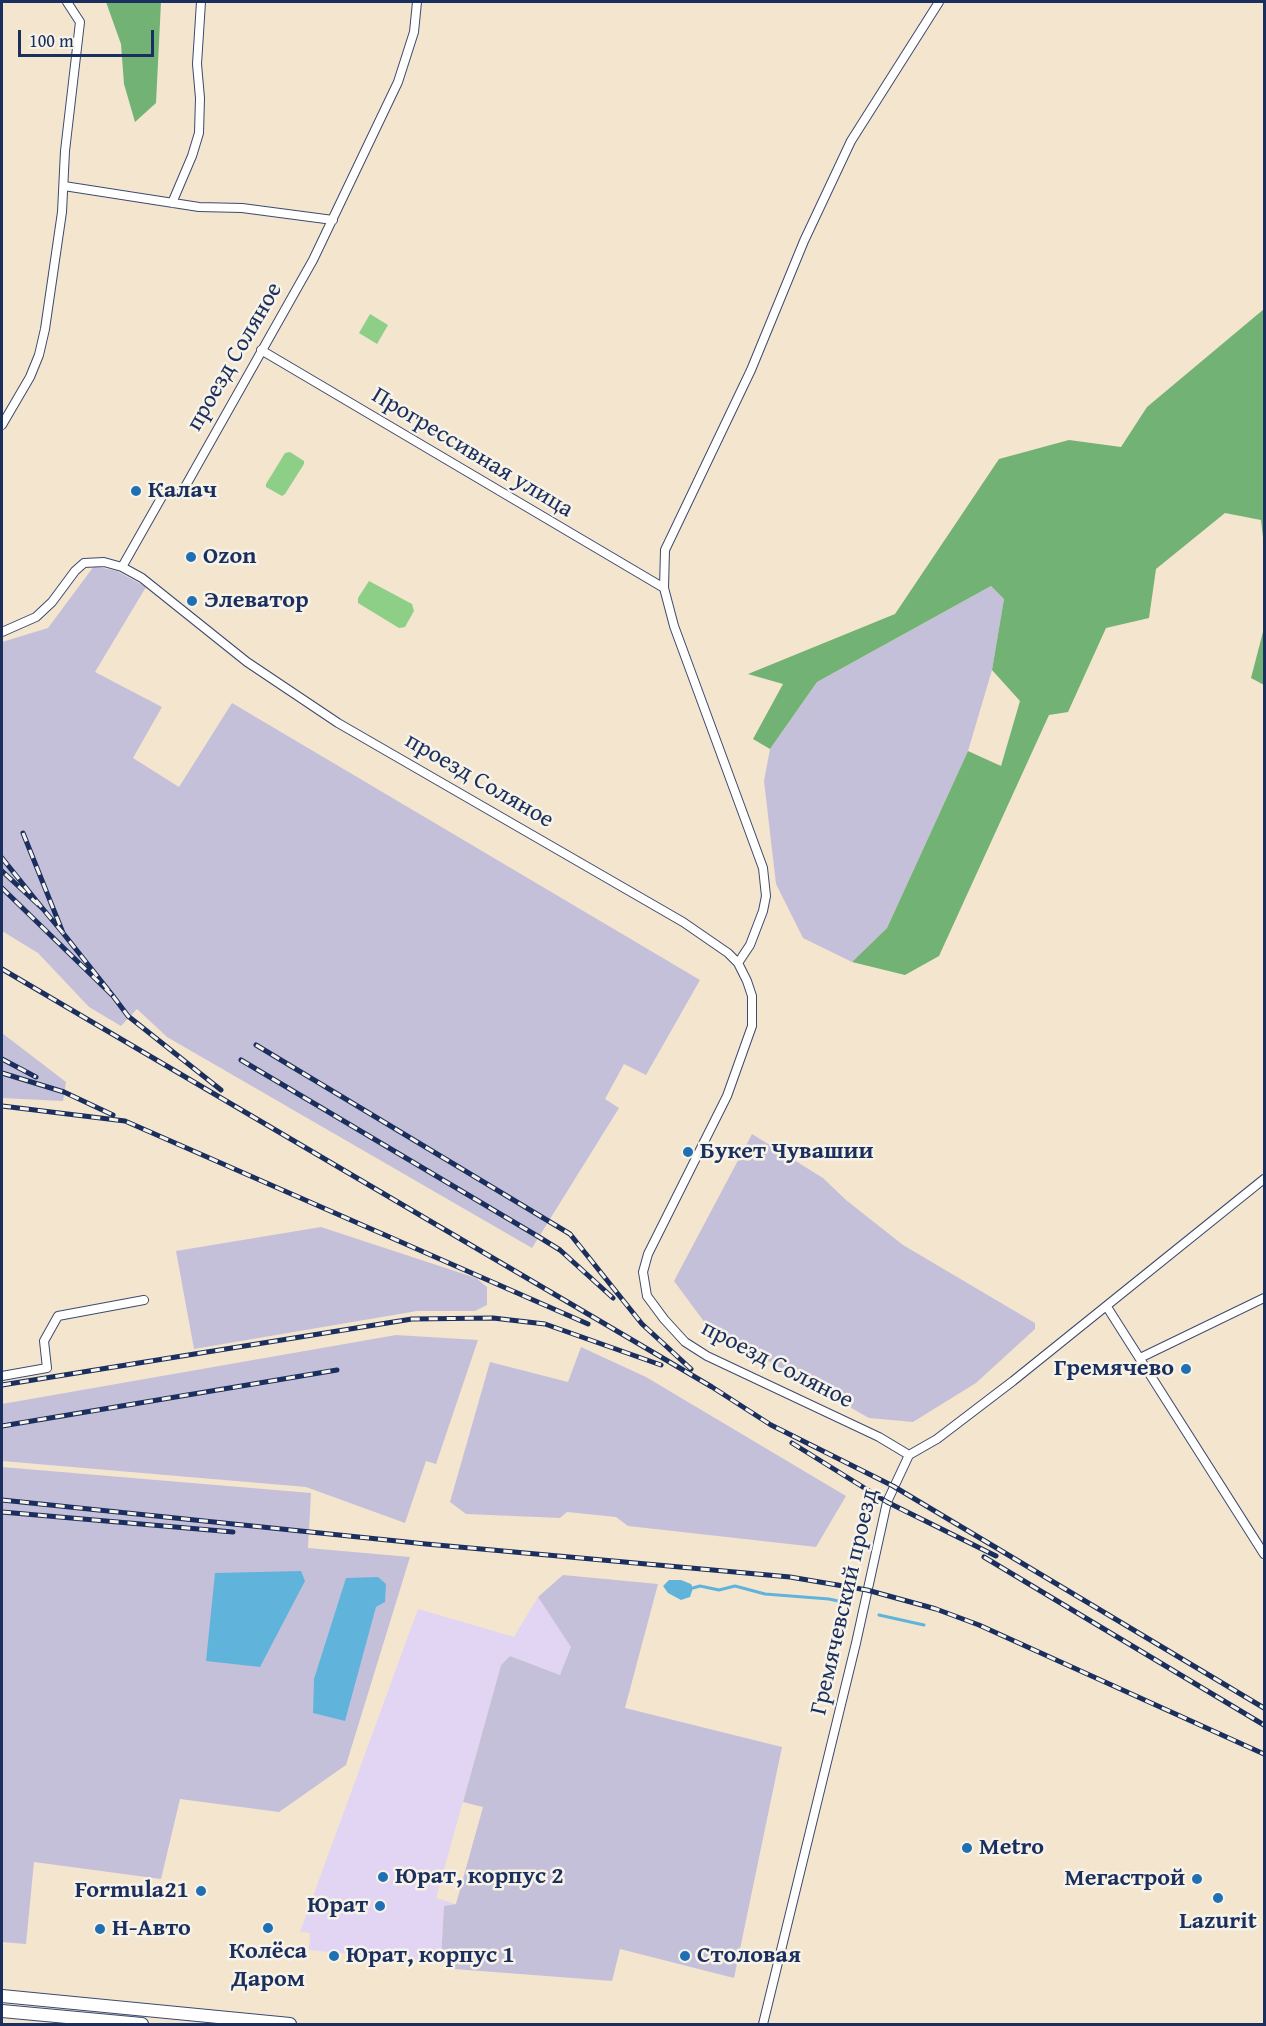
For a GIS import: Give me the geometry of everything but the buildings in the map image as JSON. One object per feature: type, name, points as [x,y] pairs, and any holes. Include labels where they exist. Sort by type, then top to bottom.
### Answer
[{"type":"main road","points":[[2,1996],[263,2024],[291,2025]]},
{"type":"main road","points":[[2,2011],[142,2025]]},
{"type":"street","points":[[2,425],[30,377],[39,355],[58,243],[80,22],[67,2]]},
{"type":"street","points":[[172,202],[192,156],[199,132],[200,98],[197,64],[201,2]]},
{"type":"street","name":"проезд Соляное","points":[[417,2],[414,32],[398,82],[313,261],[181,494],[164,493],[122,567],[142,578],[247,662],[338,723],[683,922],[714,941],[738,963],[752,996],[752,1026],[747,1045],[722,1107],[648,1254],[643,1272],[647,1296],[685,1342],[707,1356],[879,1437],[909,1455]]},
{"type":"street","points":[[738,963],[750,945],[763,911],[766,896],[763,868],[674,626],[664,588],[663,560],[669,537],[755,360],[826,192],[851,141],[939,2]]},
{"type":"street","points":[[64,186],[172,202],[333,220]]},
{"type":"street","name":"Прогрессивная улица","points":[[261,350],[664,588]]},
{"type":"street","points":[[2,632],[36,617],[52,602],[75,571],[84,563],[104,562],[122,567]]},
{"type":"street","points":[[909,1455],[936,1439],[1107,1307],[1264,1179]]},
{"type":"street","points":[[1140,1358],[1264,1298]]},
{"type":"street","points":[[2,1376],[47,1368],[44,1341],[58,1316],[144,1300]]},
{"type":"street","points":[[1107,1307],[1264,1554]]},
{"type":"street","name":"Гремячевский проезд","points":[[763,2025],[856,1643],[887,1502],[909,1455]]},
{"type":"shaded area","points":[[94,566],[117,571],[146,587],[95,672],[162,707],[133,758],[179,787],[232,703],[700,980],[646,1075],[624,1064],[605,1099],[619,1108],[532,1248],[167,1037],[137,1009],[121,1026],[89,1007],[38,953],[2,931],[2,642],[48,628]]},
{"type":"shaded area","points":[[991,586],[1004,599],[992,670],[968,751],[887,928],[852,962],[803,938],[776,884],[764,781],[770,749],[817,682]]},
{"type":"shaded area","points":[[2,1033],[66,1082],[63,1101],[2,1098]]},
{"type":"shaded area","points":[[752,1134],[823,1178],[846,1200],[903,1245],[1035,1323],[1035,1329],[976,1383],[913,1422],[869,1418],[708,1327],[674,1281]]},
{"type":"shaded area","points":[[321,1227],[476,1278],[487,1287],[487,1305],[475,1311],[417,1311],[194,1349],[176,1251]]},
{"type":"shaded area","points":[[396,1335],[478,1340],[436,1464],[426,1461],[405,1523],[306,1487],[2,1461],[2,1404]]},
{"type":"shaded area","points":[[581,1347],[646,1377],[846,1496],[816,1547],[628,1526],[616,1517],[567,1512],[560,1518],[466,1514],[450,1502],[490,1362],[568,1382]]},
{"type":"shaded area","points":[[2,1467],[311,1493],[308,1548],[410,1557],[346,1765],[279,1812],[180,1799],[161,1879],[34,1862],[26,1944],[2,1942]]},
{"type":"shaded area","points":[[563,1575],[658,1584],[625,1708],[782,1747],[734,1978],[620,1949],[612,1981],[454,1969],[441,1958],[444,1906],[456,1904],[483,1807],[463,1802],[501,1665],[510,1656],[560,1675],[571,1647],[538,1597]]},
{"type":"shaded area","name":"Юрат","points":[[538,1597],[572,1647],[560,1675],[510,1656],[501,1665],[436,1898],[456,1904],[444,1907],[441,1958],[430,1961],[309,1950],[310,1933],[300,1932],[418,1609],[514,1637]]},
{"type":"green space","points":[[106,2],[161,2],[156,103],[135,122],[124,84],[121,44]]},
{"type":"green space","points":[[1264,309],[1264,546],[1261,520],[1225,513],[1156,569],[1149,618],[1106,628],[1068,712],[1049,715],[939,956],[905,975],[852,962],[887,928],[968,751],[1001,766],[1020,701],[992,670],[1004,599],[991,586],[817,682],[770,749],[753,739],[783,684],[748,674],[895,614],[999,459],[1069,440],[1121,447],[1147,407]]},
{"type":"green space","points":[[370,314],[388,325],[377,344],[359,333]]},
{"type":"green space","points":[[290,452],[304,461],[304,464],[282,496],[266,487],[266,484],[285,453]]},
{"type":"green space","points":[[369,581],[412,604],[414,611],[405,627],[399,628],[358,603],[358,598]]},
{"type":"green space","points":[[1264,628],[1264,685],[1251,678]]},
{"type":"water","points":[[301,1571],[305,1581],[260,1667],[206,1661],[215,1573]]},
{"type":"water","points":[[378,1577],[386,1584],[385,1602],[376,1607],[345,1721],[313,1713],[314,1679],[346,1578]]},
{"type":"water","points":[[669,1580],[681,1580],[691,1584],[693,1588],[690,1597],[681,1600],[668,1593],[663,1586]]},
{"type":"waterway","points":[[693,1588],[700,1586],[719,1590],[735,1586],[765,1594],[829,1599],[852,1604]]},
{"type":"waterway","points":[[879,1615],[924,1625]]},
{"type":"railway","points":[[23,833],[63,933],[43,909]]},
{"type":"railway","points":[[2,858],[43,909],[2,871]]},
{"type":"railway","points":[[2,888],[113,996],[63,933]]},
{"type":"railway","points":[[2,969],[712,1387],[771,1425],[893,1486],[1264,1708]]},
{"type":"railway","points":[[113,996],[128,1016],[221,1090]]},
{"type":"railway","points":[[256,1045],[570,1234],[642,1324],[691,1369]]},
{"type":"railway","points":[[2,1059],[36,1077]]},
{"type":"railway","points":[[241,1060],[560,1250],[613,1298]]},
{"type":"railway","points":[[2,1073],[64,1092],[113,1115]]},
{"type":"railway","points":[[2,1106],[125,1121],[588,1324]]},
{"type":"railway","points":[[2,1385],[412,1319],[493,1318],[545,1324],[661,1365]]},
{"type":"railway","points":[[2,1426],[337,1370]]},
{"type":"railway","points":[[792,1443],[887,1502],[996,1556]]},
{"type":"railway","points":[[2,1500],[426,1544],[790,1577],[867,1590],[936,1609],[979,1625],[1264,1754]]},
{"type":"railway","points":[[2,1512],[233,1532]]},
{"type":"railway","points":[[984,1557],[1264,1725]]},
{"type":"place","name":"Калач","points":[[136,491]]},
{"type":"place","name":"Ozon","points":[[191,557]]},
{"type":"place","name":"Элеватор","points":[[192,601]]},
{"type":"place","name":"Букет Чувашии","points":[[688,1152]]},
{"type":"place","name":"Гремячево","points":[[1186,1369]]},
{"type":"place","name":"Metro","points":[[967,1848]]},
{"type":"place","name":"Юрат, корпус 2","points":[[383,1877]]},
{"type":"place","name":"Мегастрой","points":[[1197,1879]]},
{"type":"place","name":"Formula21","points":[[201,1891]]},
{"type":"place","name":"Lazurit","points":[[1218,1898]]},
{"type":"place","name":"Юрат","points":[[380,1906]]},
{"type":"place","name":"Колёса Даром","points":[[268,1928]]},
{"type":"place","name":"Н-Авто","points":[[100,1929]]},
{"type":"place","name":"Юрат, корпус 1","points":[[334,1956]]},
{"type":"place","name":"Столовая","points":[[685,1956]]}]
